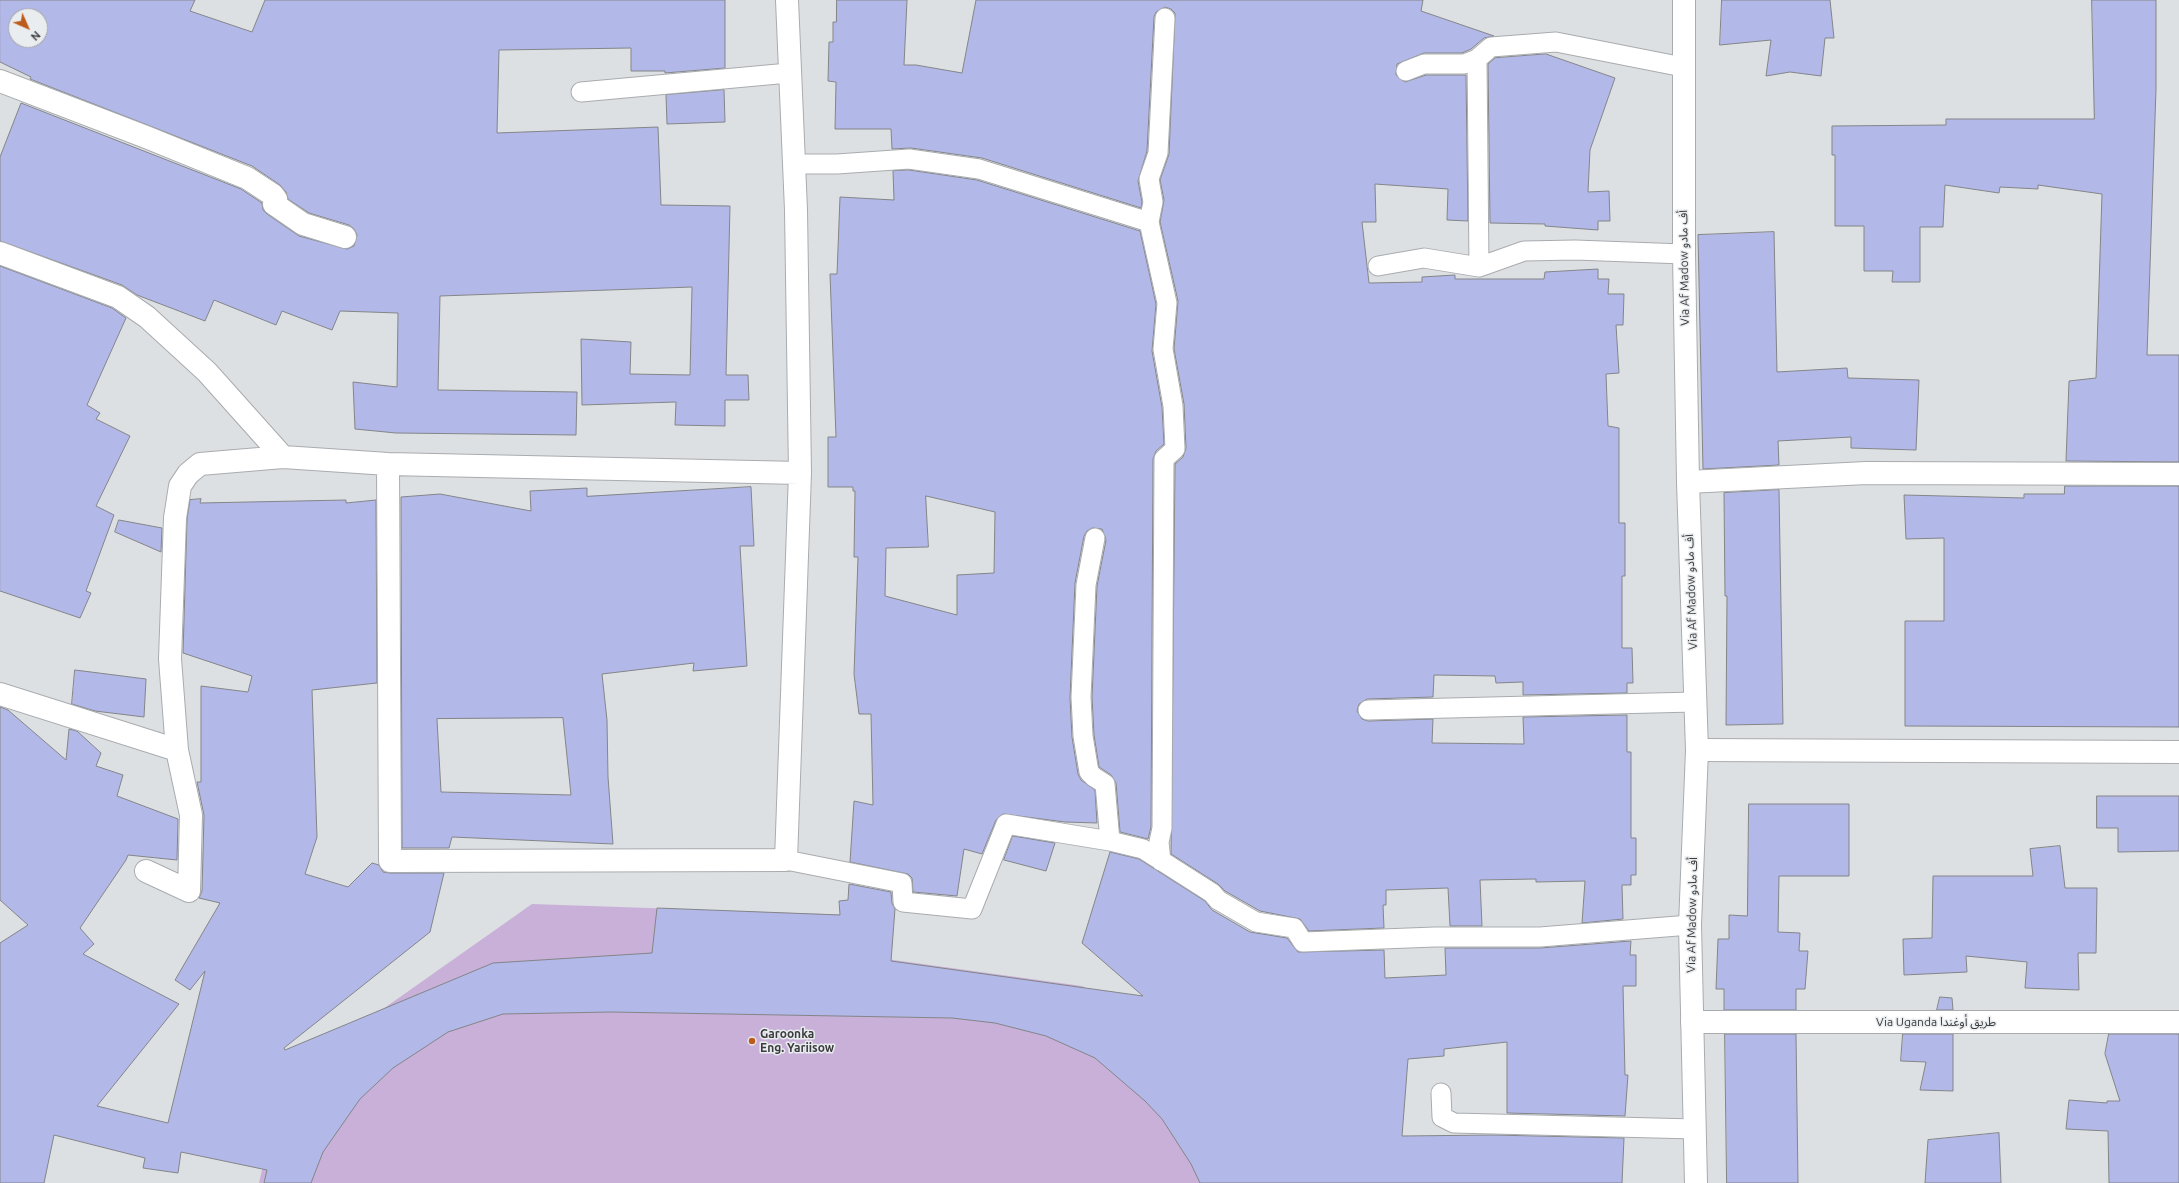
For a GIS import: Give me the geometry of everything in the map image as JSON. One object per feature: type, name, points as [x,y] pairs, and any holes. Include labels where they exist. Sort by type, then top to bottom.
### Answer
[{"type":"street","points":[[388,464],[390,861],[786,860],[800,473],[796,210],[787,0]]},
{"type":"street","name":"Via Af Madow أف مادو","points":[[1684,0],[1684,254],[1688,482],[1694,702],[1697,750],[1690,925],[1696,1183]]},
{"type":"street","points":[[0,81],[146,136],[247,178],[273,195],[276,199],[274,204],[303,224],[345,237]]},
{"type":"street","points":[[0,254],[118,297],[147,317],[208,372],[283,457]]},
{"type":"street","points":[[146,871],[189,891],[191,815],[177,750],[170,659],[175,518],[180,486],[188,474],[200,464],[283,457],[388,464],[800,473]]},
{"type":"street","points":[[1688,482],[1866,473],[2179,474]]},
{"type":"street","points":[[0,694],[177,750]]},
{"type":"street","points":[[1697,750],[2179,752]]},
{"type":"street","name":"Via Uganda طريق أوغندا","points":[[1692,1022],[2179,1022]]},
{"type":"lane","points":[[1161,861],[1159,842],[1162,828],[1164,459],[1176,449],[1173,406],[1163,349],[1167,303],[1149,222],[1153,202],[1148,179],[1158,153],[1165,18]]},
{"type":"lane","points":[[1406,71],[1424,64],[1464,64],[1477,59],[1492,47],[1556,42],[1683,66]]},
{"type":"lane","points":[[1477,59],[1479,267]]},
{"type":"lane","points":[[581,92],[789,73]]},
{"type":"lane","points":[[794,164],[837,164],[909,159],[979,169],[1149,222]]},
{"type":"lane","points":[[1378,266],[1424,258],[1479,267],[1524,252],[1575,250],[1684,254]]},
{"type":"lane","points":[[1095,538],[1086,585],[1081,697],[1086,759],[1090,772],[1094,777],[1105,784],[1110,841]]},
{"type":"lane","points":[[1368,710],[1694,702]]},
{"type":"lane","points":[[786,860],[902,883],[903,902],[972,909],[1006,824],[1110,841],[1143,849],[1212,893],[1218,900],[1256,922],[1294,928],[1303,942],[1434,937],[1540,937],[1690,925]]},
{"type":"lane","points":[[1441,1093],[1442,1118],[1454,1123],[1695,1129]]},
{"type":"shaded area","name":"Garoonka Eng. Yariisow","points":[[532,904],[883,916],[879,958],[1082,986],[1098,994],[1299,1183],[259,1183],[276,1108],[312,1059]]},
{"type":"building","points":[[0,0],[195,0],[190,11],[252,32],[265,0],[725,0],[725,68],[665,73],[665,71],[631,71],[631,48],[499,50],[497,133],[658,127],[661,205],[730,206],[726,375],[748,375],[749,400],[725,400],[725,426],[675,425],[676,402],[582,405],[581,339],[631,342],[630,374],[690,375],[692,287],[440,296],[438,390],[577,392],[576,435],[396,433],[355,429],[353,382],[397,387],[398,313],[340,311],[332,330],[282,311],[276,325],[214,300],[205,321],[137,295],[122,285],[0,241],[0,157],[21,103],[241,189],[262,203],[263,210],[267,214],[299,236],[347,249],[354,246],[357,235],[354,229],[349,225],[309,213],[288,199],[286,192],[280,185],[252,166],[30,79],[31,77],[0,62]]},
{"type":"building","points":[[837,0],[907,0],[904,65],[916,65],[962,73],[976,0],[1423,0],[1421,11],[1494,36],[1484,38],[1471,49],[1462,53],[1424,53],[1397,64],[1396,75],[1405,82],[1426,75],[1466,75],[1468,221],[1447,220],[1448,189],[1375,184],[1376,222],[1362,222],[1369,283],[1422,282],[1422,277],[1455,275],[1455,279],[1544,279],[1545,272],[1598,269],[1598,279],[1609,279],[1608,294],[1624,294],[1623,325],[1616,325],[1619,373],[1606,374],[1608,426],[1619,428],[1619,523],[1625,523],[1625,576],[1622,576],[1622,648],[1632,648],[1633,683],[1627,683],[1627,693],[1523,695],[1523,682],[1496,683],[1495,676],[1434,675],[1433,697],[1367,699],[1359,704],[1357,711],[1362,719],[1368,721],[1433,719],[1432,743],[1524,744],[1523,717],[1627,715],[1627,752],[1631,752],[1631,838],[1636,838],[1636,875],[1631,875],[1631,885],[1622,885],[1623,919],[1582,923],[1585,881],[1536,882],[1536,879],[1480,880],[1482,926],[1450,926],[1448,888],[1386,890],[1386,905],[1383,905],[1384,928],[1309,931],[1300,919],[1260,911],[1225,891],[1218,884],[1171,854],[1175,464],[1183,457],[1186,448],[1184,404],[1174,349],[1178,301],[1160,222],[1164,200],[1160,180],[1169,154],[1175,13],[1171,9],[1165,7],[1156,12],[1154,17],[1147,151],[1138,181],[1142,202],[1141,208],[982,158],[911,148],[892,149],[891,129],[835,129],[836,82],[828,81],[829,42],[833,42],[833,22],[836,22]]},
{"type":"building","points":[[1722,0],[1830,0],[1834,38],[1825,38],[1821,76],[1790,72],[1766,76],[1771,40],[1720,45]]},
{"type":"building","points":[[2092,0],[2156,0],[2156,89],[2147,355],[2179,355],[2179,462],[2066,461],[2069,381],[2096,378],[2102,194],[2038,185],[2038,189],[2000,187],[1999,193],[1945,185],[1943,227],[1920,227],[1920,282],[1892,282],[1893,271],[1864,271],[1864,226],[1835,226],[1835,155],[1832,155],[1832,126],[1946,125],[1946,119],[2094,119]]},
{"type":"building","points":[[1546,54],[1615,78],[1590,150],[1588,192],[1609,191],[1610,221],[1598,221],[1598,230],[1545,226],[1545,224],[1490,223],[1488,64],[1495,58]]},
{"type":"building","points":[[724,90],[725,122],[667,124],[666,95]]},
{"type":"building","points":[[909,170],[977,180],[1140,231],[1156,304],[1152,351],[1162,407],[1164,444],[1156,451],[1153,459],[1151,827],[1148,839],[1120,832],[1116,783],[1111,775],[1099,767],[1094,735],[1092,697],[1097,586],[1106,540],[1102,529],[1092,528],[1087,531],[1084,536],[1075,583],[1070,698],[1072,737],[1078,774],[1081,780],[1095,790],[1097,823],[1065,822],[1003,814],[996,820],[982,854],[964,849],[957,896],[913,892],[912,878],[908,874],[850,862],[854,801],[873,805],[871,714],[859,714],[854,674],[858,557],[854,557],[855,491],[853,491],[853,487],[828,487],[828,437],[836,437],[830,274],[837,274],[840,197],[894,200],[893,171]],"holes":[[[926,496],[995,512],[994,573],[957,575],[957,615],[885,596],[886,548],[928,547]]]},
{"type":"building","points":[[1774,232],[1777,372],[1847,368],[1848,378],[1919,380],[1916,450],[1851,448],[1851,437],[1778,441],[1779,465],[1703,469],[1698,235]]},
{"type":"building","points":[[0,266],[112,308],[126,318],[87,405],[100,413],[96,419],[130,436],[96,506],[114,515],[86,591],[91,593],[80,618],[0,591]]},
{"type":"building","points":[[2065,486],[2179,486],[2179,727],[1905,726],[1905,621],[1944,621],[1944,538],[1906,539],[1904,495],[2024,498],[2024,494],[2064,494]]},
{"type":"building","points":[[751,487],[754,546],[740,546],[747,666],[693,671],[694,663],[602,674],[607,720],[608,777],[613,844],[452,837],[449,848],[402,848],[401,497],[440,494],[531,511],[530,491],[587,488],[587,496]],"holes":[[[563,718],[571,795],[441,792],[437,719]]]},
{"type":"building","points":[[1779,490],[1783,724],[1726,725],[1727,596],[1725,596],[1724,493]]},
{"type":"building","points":[[201,499],[200,503],[346,500],[346,503],[376,500],[377,683],[312,690],[317,837],[305,874],[348,887],[372,863],[379,865],[383,872],[390,873],[444,873],[430,932],[284,1048],[285,1050],[493,963],[652,953],[657,908],[840,915],[839,901],[848,900],[849,884],[891,892],[892,903],[895,909],[891,961],[1143,996],[1082,943],[1110,852],[1139,859],[1205,901],[1212,910],[1250,932],[1287,938],[1298,952],[1384,950],[1385,978],[1446,975],[1445,948],[1540,948],[1631,941],[1630,955],[1636,955],[1636,986],[1623,986],[1625,1075],[1628,1075],[1625,1116],[1507,1113],[1507,1042],[1444,1049],[1444,1056],[1408,1059],[1402,1136],[1493,1135],[1624,1138],[1622,1183],[1200,1183],[1191,1164],[1162,1119],[1145,1101],[1095,1058],[1046,1036],[995,1023],[952,1018],[611,1012],[503,1014],[448,1032],[393,1068],[360,1099],[323,1152],[311,1183],[264,1183],[267,1170],[181,1152],[178,1173],[143,1168],[145,1158],[54,1135],[44,1183],[0,1183],[0,943],[28,925],[0,900],[0,707],[8,710],[66,760],[69,729],[77,731],[101,753],[96,766],[123,775],[117,796],[178,819],[177,860],[128,855],[80,928],[94,944],[83,954],[179,1004],[97,1106],[168,1123],[205,971],[190,990],[175,980],[220,903],[199,898],[202,891],[204,815],[197,782],[201,782],[201,686],[248,692],[252,676],[183,653],[187,519],[190,500]]},
{"type":"building","points":[[119,520],[162,528],[161,552],[115,532]]},
{"type":"building","points":[[75,670],[146,679],[144,717],[95,711],[72,704]]},
{"type":"building","points":[[2097,796],[2179,796],[2179,851],[2118,852],[2118,828],[2097,828]]},
{"type":"building","points":[[1749,804],[1849,804],[1849,876],[1779,876],[1778,932],[1800,933],[1799,951],[1808,951],[1805,989],[1796,989],[1796,1010],[1724,1010],[1724,989],[1716,989],[1718,939],[1729,939],[1729,915],[1747,916]]},
{"type":"building","points":[[1013,836],[1055,843],[1046,871],[1004,860]]},
{"type":"building","points":[[2060,846],[2065,888],[2097,888],[2096,953],[2078,953],[2079,990],[2025,988],[2027,962],[1966,956],[1967,972],[1904,975],[1903,939],[1932,938],[1933,876],[2033,876],[2030,849]]},
{"type":"building","points":[[1940,997],[1952,998],[1953,1010],[1937,1010]]},
{"type":"building","points":[[1725,1034],[1796,1034],[1798,1183],[1727,1183]]},
{"type":"building","points":[[1903,1034],[1953,1034],[1953,1091],[1920,1090],[1926,1062],[1901,1061]]},
{"type":"building","points":[[2109,1034],[2179,1034],[2179,1183],[2109,1183],[2108,1131],[2066,1129],[2069,1100],[2107,1103],[2107,1101],[2120,1101],[2105,1054]]},
{"type":"building","points":[[1999,1133],[2001,1183],[1925,1183],[1928,1140]]},
{"type":"place","name":"Garoonka Eng. Yariisow","points":[[752,1041]]}]
